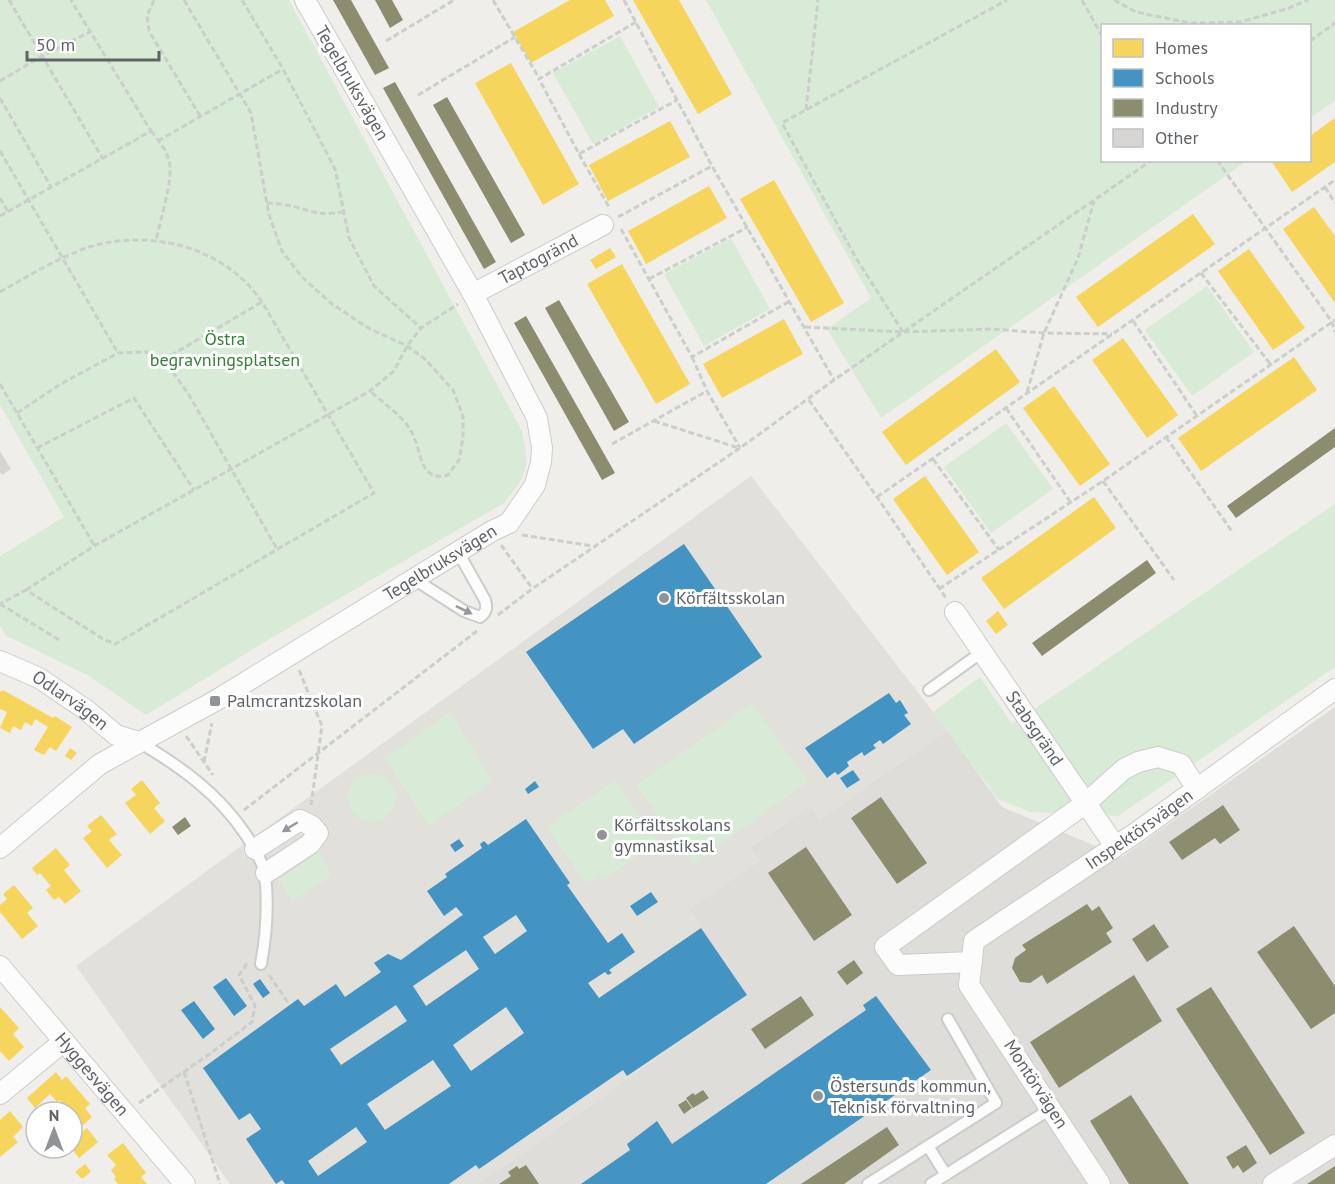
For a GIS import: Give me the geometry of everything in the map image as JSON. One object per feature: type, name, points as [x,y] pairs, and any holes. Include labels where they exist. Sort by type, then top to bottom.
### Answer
[{"type":"street","name":"Tegelbruksvägen","points":[[0,848],[100,764],[177,724],[492,531],[509,523],[535,485],[542,448],[537,418],[473,294],[305,0]]},
{"type":"street","name":"Taptogränd","points":[[473,294],[609,221]]},
{"type":"street","name":"Stabsgränd","points":[[955,612],[1115,846]]},
{"type":"street","name":"Odlarvägen","points":[[0,661],[39,678],[85,709],[116,735],[139,742]]},
{"type":"street","name":"Inspektörsvägen","points":[[969,985],[974,941],[1197,789],[1335,689]]},
{"type":"street","points":[[972,962],[898,964],[885,947],[1086,803],[1124,769],[1137,762],[1158,757],[1181,765],[1197,789]]},
{"type":"street","points":[[255,849],[300,820],[312,826],[318,833],[310,844],[266,873]]},
{"type":"street","name":"Hyggesvägen","points":[[0,966],[125,1113],[181,1183]]},
{"type":"street","name":"Montörvägen","points":[[969,985],[1100,1184]]},
{"type":"street","points":[[0,1094],[64,1041]]},
{"type":"street","points":[[1273,1184],[1335,1145]]},
{"type":"lane","points":[[414,579],[464,611],[487,618],[485,600],[459,552]]},
{"type":"lane","points":[[929,690],[982,652]]},
{"type":"lane","points":[[139,742],[178,766],[212,793],[232,814],[255,849],[266,873],[267,900],[262,958]]},
{"type":"lane","points":[[868,1184],[996,1103],[948,1019]]},
{"type":"lane","points":[[931,1184],[1052,1108]]},
{"type":"lane","points":[[928,1146],[946,1175]]},
{"type":"path","points":[[9,0],[102,159]]},
{"type":"path","points":[[71,0],[169,162],[168,181],[156,241]]},
{"type":"path","points":[[154,0],[147,16],[149,31],[200,116]]},
{"type":"path","points":[[184,0],[251,113],[267,203],[282,251],[302,277],[332,304],[370,329],[407,346],[425,359],[453,390],[463,416],[463,438],[459,460],[448,475],[439,478],[432,476],[423,465],[411,430],[370,391]]},
{"type":"path","points":[[242,0],[283,69],[335,169],[349,238],[374,286],[422,328]]},
{"type":"path","points":[[386,41],[454,0]]},
{"type":"path","points":[[493,0],[579,154],[609,221],[649,279],[692,357],[707,391],[740,448]]},
{"type":"path","points":[[624,0],[712,166],[834,380]]},
{"type":"path","points":[[806,110],[818,0]]},
{"type":"path","points":[[903,332],[856,258],[782,123],[1007,0]]},
{"type":"path","points":[[1082,0],[1101,34]]},
{"type":"path","points":[[1114,0],[1136,12],[1190,23],[1241,22],[1308,0]]},
{"type":"path","points":[[539,79],[636,22]]},
{"type":"path","points":[[1311,40],[1335,23]]},
{"type":"path","points":[[0,81],[42,56],[90,32]]},
{"type":"path","points":[[418,94],[515,37]]},
{"type":"path","points":[[158,141],[283,69]]},
{"type":"path","points":[[0,98],[51,187]]},
{"type":"path","points":[[579,154],[677,100]]},
{"type":"path","points":[[0,216],[151,131]]},
{"type":"path","points":[[0,151],[118,353]]},
{"type":"path","points":[[239,813],[487,618],[740,448],[834,380],[1149,162]]},
{"type":"path","points":[[1218,162],[1264,230],[1333,321],[1335,332]]},
{"type":"path","points":[[609,221],[712,166]]},
{"type":"path","points":[[877,497],[1335,180]]},
{"type":"path","points":[[1325,188],[1335,203]]},
{"type":"path","points":[[0,198],[8,212]]},
{"type":"path","points":[[1027,394],[1044,333],[1078,258],[1094,200]]},
{"type":"path","points":[[267,203],[294,206],[309,213],[323,215],[344,212]]},
{"type":"path","points":[[649,279],[748,227]]},
{"type":"path","points":[[0,292],[62,258],[88,248],[121,240],[156,241],[211,256],[242,278],[262,302],[374,493],[115,644],[103,639],[26,590]]},
{"type":"path","points":[[1201,273],[1270,365]]},
{"type":"path","points":[[0,604],[94,546],[370,391],[394,371],[407,346],[422,328],[473,294]]},
{"type":"path","points":[[692,357],[790,301]]},
{"type":"path","points":[[162,360],[262,302]]},
{"type":"path","points":[[1133,321],[1197,416]]},
{"type":"path","points":[[939,589],[1103,481],[1333,321]]},
{"type":"path","points":[[805,327],[903,332],[992,329],[1044,333],[1113,334]]},
{"type":"path","points":[[17,412],[59,385],[118,353],[146,352],[162,360],[189,395],[277,549]]},
{"type":"path","points":[[0,384],[94,546]]},
{"type":"path","points":[[612,444],[707,391]]},
{"type":"path","points":[[38,448],[134,398],[194,490]]},
{"type":"path","points":[[809,400],[955,612]]},
{"type":"path","points":[[1006,408],[1071,502]]},
{"type":"path","points":[[654,420],[740,448]]},
{"type":"path","points":[[1166,437],[1233,533]]},
{"type":"path","points":[[933,459],[999,550]]},
{"type":"path","points":[[1103,481],[1174,580]]},
{"type":"path","points":[[492,531],[595,546]]},
{"type":"path","points":[[492,531],[532,589]]},
{"type":"path","points":[[0,604],[61,641]]},
{"type":"path","points":[[298,665],[322,726],[311,805]]},
{"type":"path","points":[[204,762],[213,719]]},
{"type":"path","points":[[177,724],[216,779]]},
{"type":"path","points":[[125,1113],[252,1022],[255,1006],[238,975],[249,961],[262,958],[289,1004]]},
{"type":"path","points":[[184,1072],[220,1184]]},
{"type":"shaded area","points":[[751,476],[947,730],[820,819],[811,805],[750,847],[759,861],[688,909],[747,995],[478,1184],[230,1184],[76,966]]},
{"type":"shaded area","points":[[1335,707],[1335,1184],[478,1184],[747,995],[688,909],[759,861],[750,847],[811,805],[820,819],[947,730],[1002,807],[1122,857]]},
{"type":"green space","name":"Östra begravningsplatsen","points":[[0,0],[289,0],[522,431],[526,454],[525,470],[504,503],[271,638],[146,715],[89,676],[5,635],[0,625],[0,556],[64,517],[0,405]]},
{"type":"green space","points":[[706,0],[1335,0],[1335,101],[1311,117],[1311,24],[1101,24],[1101,162],[1246,162],[881,418],[827,329],[871,298]]},
{"type":"green space","points":[[620,36],[659,107],[593,144],[553,73]]},
{"type":"green space","points":[[731,238],[770,309],[704,346],[664,274]]},
{"type":"green space","points":[[1207,286],[1254,352],[1192,396],[1145,330]]},
{"type":"green space","points":[[1006,423],[1053,489],[991,533],[944,467]]},
{"type":"green space","points":[[1335,504],[1335,667],[1118,816],[1030,812],[998,799],[933,712],[980,677],[1012,724]]},
{"type":"green space","points":[[752,703],[808,782],[693,864],[636,785]]},
{"type":"green space","points":[[450,712],[493,781],[429,826],[385,758]]},
{"type":"green space","points":[[367,774],[377,774],[389,781],[396,793],[396,803],[389,815],[377,822],[367,822],[352,811],[348,803],[348,793],[359,778]]},
{"type":"green space","name":"Körfältsskolans gymnastiksal","points":[[615,780],[658,842],[602,880],[598,875],[586,884],[547,827]]},
{"type":"green space","points":[[319,852],[332,876],[292,901],[279,879]]},
{"type":"building: Homes","points":[[570,0],[605,0],[614,16],[531,63],[513,32]]},
{"type":"building: Homes","points":[[633,0],[679,0],[732,94],[698,114]]},
{"type":"building: Homes","points":[[511,63],[579,184],[543,205],[475,83]]},
{"type":"building: Homes","points":[[1335,118],[1335,162],[1292,192],[1272,162],[1311,162],[1311,135]]},
{"type":"building: Homes","points":[[670,121],[690,157],[608,201],[589,165]]},
{"type":"building: Homes","points":[[774,180],[844,303],[811,322],[740,199]]},
{"type":"building: Homes","points":[[709,186],[727,218],[646,264],[628,231]]},
{"type":"building: Homes","points":[[1314,207],[1335,236],[1335,303],[1283,229]]},
{"type":"building: Homes","points":[[1193,214],[1215,244],[1098,327],[1076,297]]},
{"type":"building: Homes","points":[[610,248],[616,257],[596,269],[590,260]]},
{"type":"building: Homes","points":[[1249,249],[1305,328],[1273,350],[1218,271]]},
{"type":"building: Homes","points":[[622,264],[690,384],[656,404],[587,284]]},
{"type":"building: Homes","points":[[784,319],[803,354],[722,398],[703,364]]},
{"type":"building: Homes","points":[[1123,338],[1178,415],[1147,438],[1092,360]]},
{"type":"building: Homes","points":[[996,349],[1020,382],[906,465],[882,432]]},
{"type":"building: Homes","points":[[1294,357],[1317,390],[1201,471],[1178,438]]},
{"type":"building: Homes","points":[[1054,386],[1110,464],[1080,486],[1023,408]]},
{"type":"building: Homes","points":[[925,476],[979,552],[947,575],[893,499]]},
{"type":"building: Homes","points":[[1094,497],[1116,528],[1004,609],[981,578]]},
{"type":"building: Homes","points":[[998,611],[1008,625],[996,634],[986,621]]},
{"type":"building: Homes","points":[[3,690],[72,727],[56,751],[50,747],[44,755],[34,750],[48,727],[35,719],[32,726],[25,722],[21,730],[13,726],[10,733],[0,728],[7,712],[0,709],[0,692]]},
{"type":"building: Homes","points":[[70,748],[77,753],[71,760],[65,756]]},
{"type":"building: Homes","points":[[142,780],[160,803],[154,808],[165,821],[150,834],[125,803],[136,795],[131,789]]},
{"type":"building: Homes","points":[[101,815],[117,834],[109,840],[122,855],[107,868],[83,838],[92,831],[87,826]]},
{"type":"building: Homes","points":[[56,848],[70,865],[64,870],[81,891],[65,904],[59,897],[54,900],[46,890],[51,886],[40,873],[37,875],[32,868]]},
{"type":"building: Homes","points":[[14,885],[33,908],[27,913],[38,926],[22,939],[0,912],[0,905],[7,899],[3,894]]},
{"type":"building: Homes","points":[[0,1007],[19,1028],[13,1034],[24,1047],[9,1061],[0,1051]]},
{"type":"building: Homes","points":[[56,1072],[62,1080],[66,1076],[90,1104],[85,1108],[92,1117],[84,1124],[84,1100],[55,1100],[50,1094],[44,1100],[27,1098]]},
{"type":"building: Homes","points":[[10,1111],[23,1127],[13,1137],[18,1142],[0,1157],[0,1120]]},
{"type":"building: Homes","points":[[87,1128],[98,1142],[84,1154],[84,1130]]},
{"type":"building: Homes","points":[[123,1143],[146,1173],[141,1177],[147,1184],[118,1184],[114,1179],[116,1177],[111,1170],[116,1165],[107,1155]]},
{"type":"building: Homes","points":[[85,1164],[91,1172],[82,1179],[75,1172]]},
{"type":"building: Schools","name":"Körfältsskolan","points":[[684,544],[762,657],[634,744],[623,729],[593,749],[526,652]]},
{"type":"building: Schools","points":[[889,693],[896,703],[900,700],[908,713],[904,715],[911,724],[883,744],[880,740],[873,745],[876,748],[864,756],[862,752],[847,762],[849,766],[838,775],[835,772],[827,778],[805,748]]},
{"type":"building: Schools","points":[[853,770],[860,780],[847,788],[840,778]]},
{"type":"building: Schools","points":[[535,781],[539,787],[528,794],[525,789]]},
{"type":"building: Schools","points":[[526,819],[570,883],[567,885],[608,943],[622,933],[635,952],[609,970],[612,973],[608,975],[605,972],[588,983],[599,998],[701,928],[747,995],[627,1076],[623,1070],[479,1169],[476,1165],[449,1184],[285,1184],[282,1180],[276,1184],[246,1139],[261,1129],[250,1113],[239,1120],[203,1068],[298,999],[304,1006],[336,984],[345,997],[381,972],[374,963],[388,954],[401,960],[463,915],[456,907],[444,916],[427,891],[447,877],[445,874],[482,848],[480,844],[484,841],[488,845]],"holes":[[[516,915],[527,931],[495,954],[483,937]],[[466,950],[479,969],[426,1006],[413,986]],[[396,1005],[407,1021],[341,1065],[330,1049]],[[506,1007],[524,1033],[471,1071],[453,1045]],[[433,1060],[451,1086],[385,1130],[367,1104]],[[356,1127],[367,1142],[318,1176],[308,1161]]]},
{"type":"building: Schools","points":[[459,839],[464,846],[455,852],[450,845]]},
{"type":"building: Schools","points":[[651,892],[658,902],[637,916],[630,906]]},
{"type":"building: Schools","points":[[226,978],[247,1006],[234,1016],[213,987]]},
{"type":"building: Schools","points":[[260,979],[270,993],[263,998],[253,984]]},
{"type":"building: Schools","name":"Östersunds kommun, Teknisk förvaltning","points":[[876,996],[931,1070],[766,1184],[581,1184],[630,1150],[627,1144],[657,1121],[672,1144],[866,1010],[863,1005]]},
{"type":"building: Schools","points":[[194,1001],[215,1029],[203,1039],[181,1010]]},
{"type":"building: Industry","points":[[333,0],[351,0],[389,68],[375,75]]},
{"type":"building: Industry","points":[[375,0],[392,0],[403,20],[390,28]]},
{"type":"building: Industry","points":[[395,82],[496,262],[484,269],[383,88]]},
{"type":"building: Industry","points":[[447,97],[525,235],[511,243],[433,105]]},
{"type":"building: Industry","points":[[559,300],[629,422],[614,431],[545,308]]},
{"type":"building: Industry","points":[[526,316],[615,473],[602,480],[514,323]]},
{"type":"building: Industry","points":[[1335,428],[1335,447],[1236,518],[1227,506]]},
{"type":"building: Industry","points":[[1147,560],[1156,573],[1042,656],[1032,643]]},
{"type":"building: Industry","points":[[881,797],[927,863],[897,884],[851,818]]},
{"type":"building: Industry","points":[[1223,805],[1240,830],[1220,844],[1215,838],[1182,860],[1169,842]]},
{"type":"building: Industry","points":[[185,817],[191,826],[178,835],[172,827]]},
{"type":"building: Industry","points":[[806,847],[852,915],[814,941],[768,873]]},
{"type":"building: Industry","points":[[1087,904],[1092,911],[1099,906],[1113,928],[1106,933],[1112,942],[1047,984],[1042,975],[1030,983],[1020,982],[1012,968],[1015,958],[1026,950],[1022,945]]},
{"type":"building: Industry","points":[[1154,924],[1169,947],[1147,962],[1132,939]]},
{"type":"building: Industry","points":[[1294,926],[1335,986],[1335,1013],[1311,1029],[1257,952]]},
{"type":"building: Industry","points":[[854,960],[863,973],[847,985],[837,972]]},
{"type":"building: Industry","points":[[1134,975],[1162,1021],[1059,1088],[1030,1042]]},
{"type":"building: Industry","points":[[1211,987],[1305,1133],[1270,1155],[1176,1009]]},
{"type":"building: Industry","points":[[801,996],[814,1015],[765,1049],[751,1029]]},
{"type":"building: Industry","points":[[703,1090],[709,1098],[693,1108],[686,1098]]},
{"type":"building: Industry","points":[[1131,1095],[1189,1184],[1129,1184],[1090,1121]]},
{"type":"building: Industry","points":[[686,1100],[692,1108],[684,1114],[678,1105]]},
{"type":"building: Industry","name":"Östersunds kommun, Teknisk förvaltning","points":[[887,1127],[899,1145],[844,1184],[801,1184]]},
{"type":"building: Industry","points":[[1246,1145],[1257,1163],[1243,1173],[1238,1165],[1233,1169],[1226,1157]]},
{"type":"building: Industry","points":[[526,1165],[539,1184],[499,1184],[511,1176],[508,1172],[517,1166],[519,1169]]},
{"type":"building: Industry","points":[[1335,1166],[1335,1184],[1307,1184]]},
{"type":"building: Other","points":[[0,451],[11,469],[2,475],[0,472]]},
{"type":"place","name":"Körfältsskolan","points":[[664,598]]},
{"type":"place","name":"Palmcrantzskolan","points":[[215,701]]},
{"type":"place","name":"Körfältsskolans gymnastiksal","points":[[602,835]]},
{"type":"place","name":"Östersunds kommun, Teknisk förvaltning","points":[[818,1096]]}]
